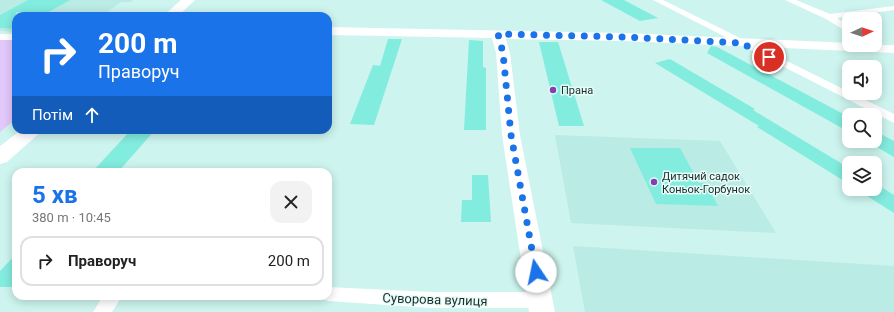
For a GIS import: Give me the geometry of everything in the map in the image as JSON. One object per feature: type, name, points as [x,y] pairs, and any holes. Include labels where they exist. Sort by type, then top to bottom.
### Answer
[{"type":"main road","points":[[175,12],[189,0]]},
{"type":"main road","points":[[0,157],[29,134]]},
{"type":"street","points":[[657,0],[894,119]]},
{"type":"street","points":[[789,0],[829,17],[842,25]]},
{"type":"street","points":[[829,17],[894,8]]},
{"type":"street","points":[[332,31],[625,37],[842,46]]},
{"type":"street","name":"Суворова вулиця","points":[[332,294],[542,306],[511,135],[503,53],[498,34]]},
{"type":"street","points":[[0,37],[12,37]]},
{"type":"street","points":[[882,48],[894,49]]},
{"type":"street","points":[[102,312],[110,300]]},
{"type":"shaded area","points":[[0,0],[133,0],[130,2],[121,2],[107,12],[12,12],[12,32],[0,31]]},
{"type":"shaded area","points":[[0,37],[12,37],[12,122],[0,132]]},
{"type":"shaded area","name":"Дитячий садок Коньок-Горбунок","points":[[555,135],[720,141],[776,233],[571,223]]},
{"type":"shaded area","points":[[573,246],[894,266],[894,312],[585,312]]},
{"type":"building","points":[[28,0],[70,0],[49,12],[12,12],[12,29],[0,28],[0,15]]},
{"type":"building","points":[[601,0],[624,0],[658,18],[640,21]]},
{"type":"building","points":[[388,39],[402,39],[374,125],[350,124],[373,65],[380,66]]},
{"type":"building","points":[[469,40],[483,41],[483,67],[486,68],[486,130],[464,130]]},
{"type":"building","points":[[539,42],[558,42],[584,126],[559,126]]},
{"type":"building","points":[[711,46],[717,47],[842,113],[842,128],[707,53]]},
{"type":"building","points":[[670,59],[755,109],[753,110],[842,164],[842,180],[757,127],[759,126],[655,63]]},
{"type":"building","points":[[127,134],[151,134],[122,168],[96,168]]},
{"type":"building","points":[[882,135],[894,141],[894,157],[878,148],[882,148]]},
{"type":"building","points":[[630,148],[680,148],[699,183],[705,183],[718,206],[656,204]]},
{"type":"building","points":[[472,175],[488,175],[491,222],[461,222],[462,200],[472,200]]},
{"type":"building","points":[[882,187],[894,195],[894,213],[867,196],[882,196]]},
{"type":"building","points":[[12,258],[12,287],[0,287],[0,271]]},
{"type":"place","name":"Прана","points":[[553,90]]},
{"type":"place","name":"Дитячий садок Коньок-Горбунок","points":[[654,182]]},
{"type":"route","points":[[536,272],[511,135],[503,53],[498,34],[625,37],[741,43],[769,57]]}]
